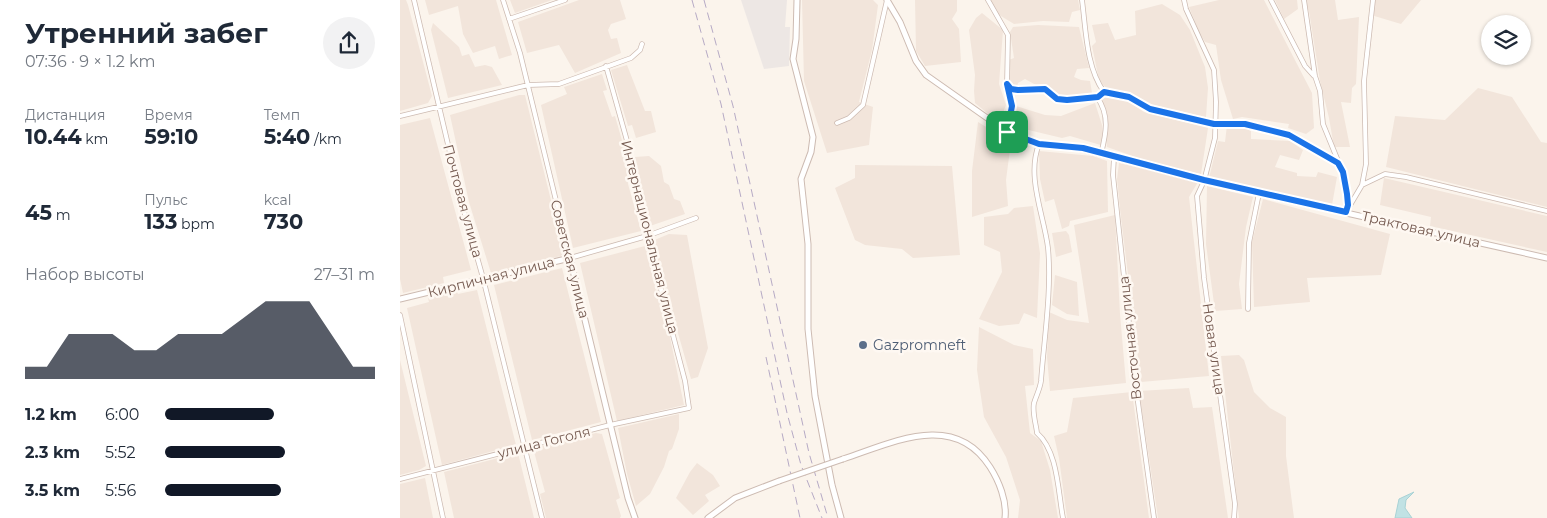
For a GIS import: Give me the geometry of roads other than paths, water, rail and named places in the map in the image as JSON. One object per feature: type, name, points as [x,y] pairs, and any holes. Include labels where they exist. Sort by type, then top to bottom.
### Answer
[{"type":"street","name":"Почтовая улица","points":[[414,0],[542,518]]},
{"type":"street","name":"Советская улица","points":[[503,0],[528,85],[628,498],[635,518]]},
{"type":"street","points":[[509,19],[565,0]]},
{"type":"street","points":[[797,0],[796,39],[793,59],[812,137],[811,152],[801,179],[808,244],[808,329],[815,396],[840,518]]},
{"type":"street","points":[[837,123],[849,118],[863,105],[887,0]]},
{"type":"street","name":"Трактовая улица","points":[[887,0],[900,22],[916,61],[926,75],[1007,132],[1039,144],[1083,148],[1204,180],[1547,258]]},
{"type":"street","points":[[988,0],[1008,35],[1007,84],[1012,106],[1007,132]]},
{"type":"street","points":[[1082,0],[1096,81],[1104,92],[1129,97],[1150,109],[1214,124],[1245,124],[1289,135],[1338,163]]},
{"type":"street","name":"Новая улица","points":[[1184,0],[1186,9],[1214,70],[1216,102],[1215,138],[1198,196],[1204,278],[1235,504],[1234,518]]},
{"type":"street","points":[[1271,0],[1305,66],[1315,76]]},
{"type":"street","points":[[1304,0],[1315,76],[1320,91],[1322,124],[1343,172],[1348,205]]},
{"type":"street","points":[[1346,212],[1348,205],[1362,185],[1366,164],[1364,81],[1373,0]]},
{"type":"street","points":[[400,116],[528,85],[559,84],[631,58],[640,50],[642,44]]},
{"type":"street","name":"Интернациональная улица","points":[[606,67],[629,148],[631,172],[686,381],[689,408]]},
{"type":"street","points":[[1007,84],[1011,89],[1018,90],[1045,89],[1057,99],[1098,97],[1104,92]]},
{"type":"street","points":[[1098,97],[1102,103],[1106,124],[1106,134],[1101,154]]},
{"type":"street","points":[[1039,144],[1036,152],[1038,204],[1048,249],[1047,292],[1040,384],[1034,405],[1037,433],[1045,440],[1053,462],[1063,518]]},
{"type":"street","name":"Восточная улица","points":[[1114,157],[1112,175],[1136,388],[1154,518]]},
{"type":"street","points":[[1362,185],[1385,174],[1406,177],[1547,211]]},
{"type":"street","points":[[1248,309],[1249,243],[1259,193]]},
{"type":"street","name":"Кирпичная улица","points":[[400,299],[570,258],[647,236],[696,218]]},
{"type":"street","points":[[400,315],[444,518]]},
{"type":"street","name":"улица Гоголя","points":[[400,480],[610,425],[689,408]]},
{"type":"street","points":[[708,518],[735,498],[779,481],[926,434],[946,435],[975,450],[986,461],[997,478],[1002,494],[1005,518]]},
{"type":"water","points":[[1414,492],[1406,500],[1405,508],[1412,518],[1395,518],[1399,499]]},
{"type":"railway","points":[[692,0],[721,104],[787,413],[801,465],[822,518]]},
{"type":"railway","points":[[704,0],[733,106],[809,453],[828,518]]},
{"type":"railway","points":[[766,357],[800,518]]},
{"type":"place","name":"Gazpromneft","points":[[863,345]]}]
